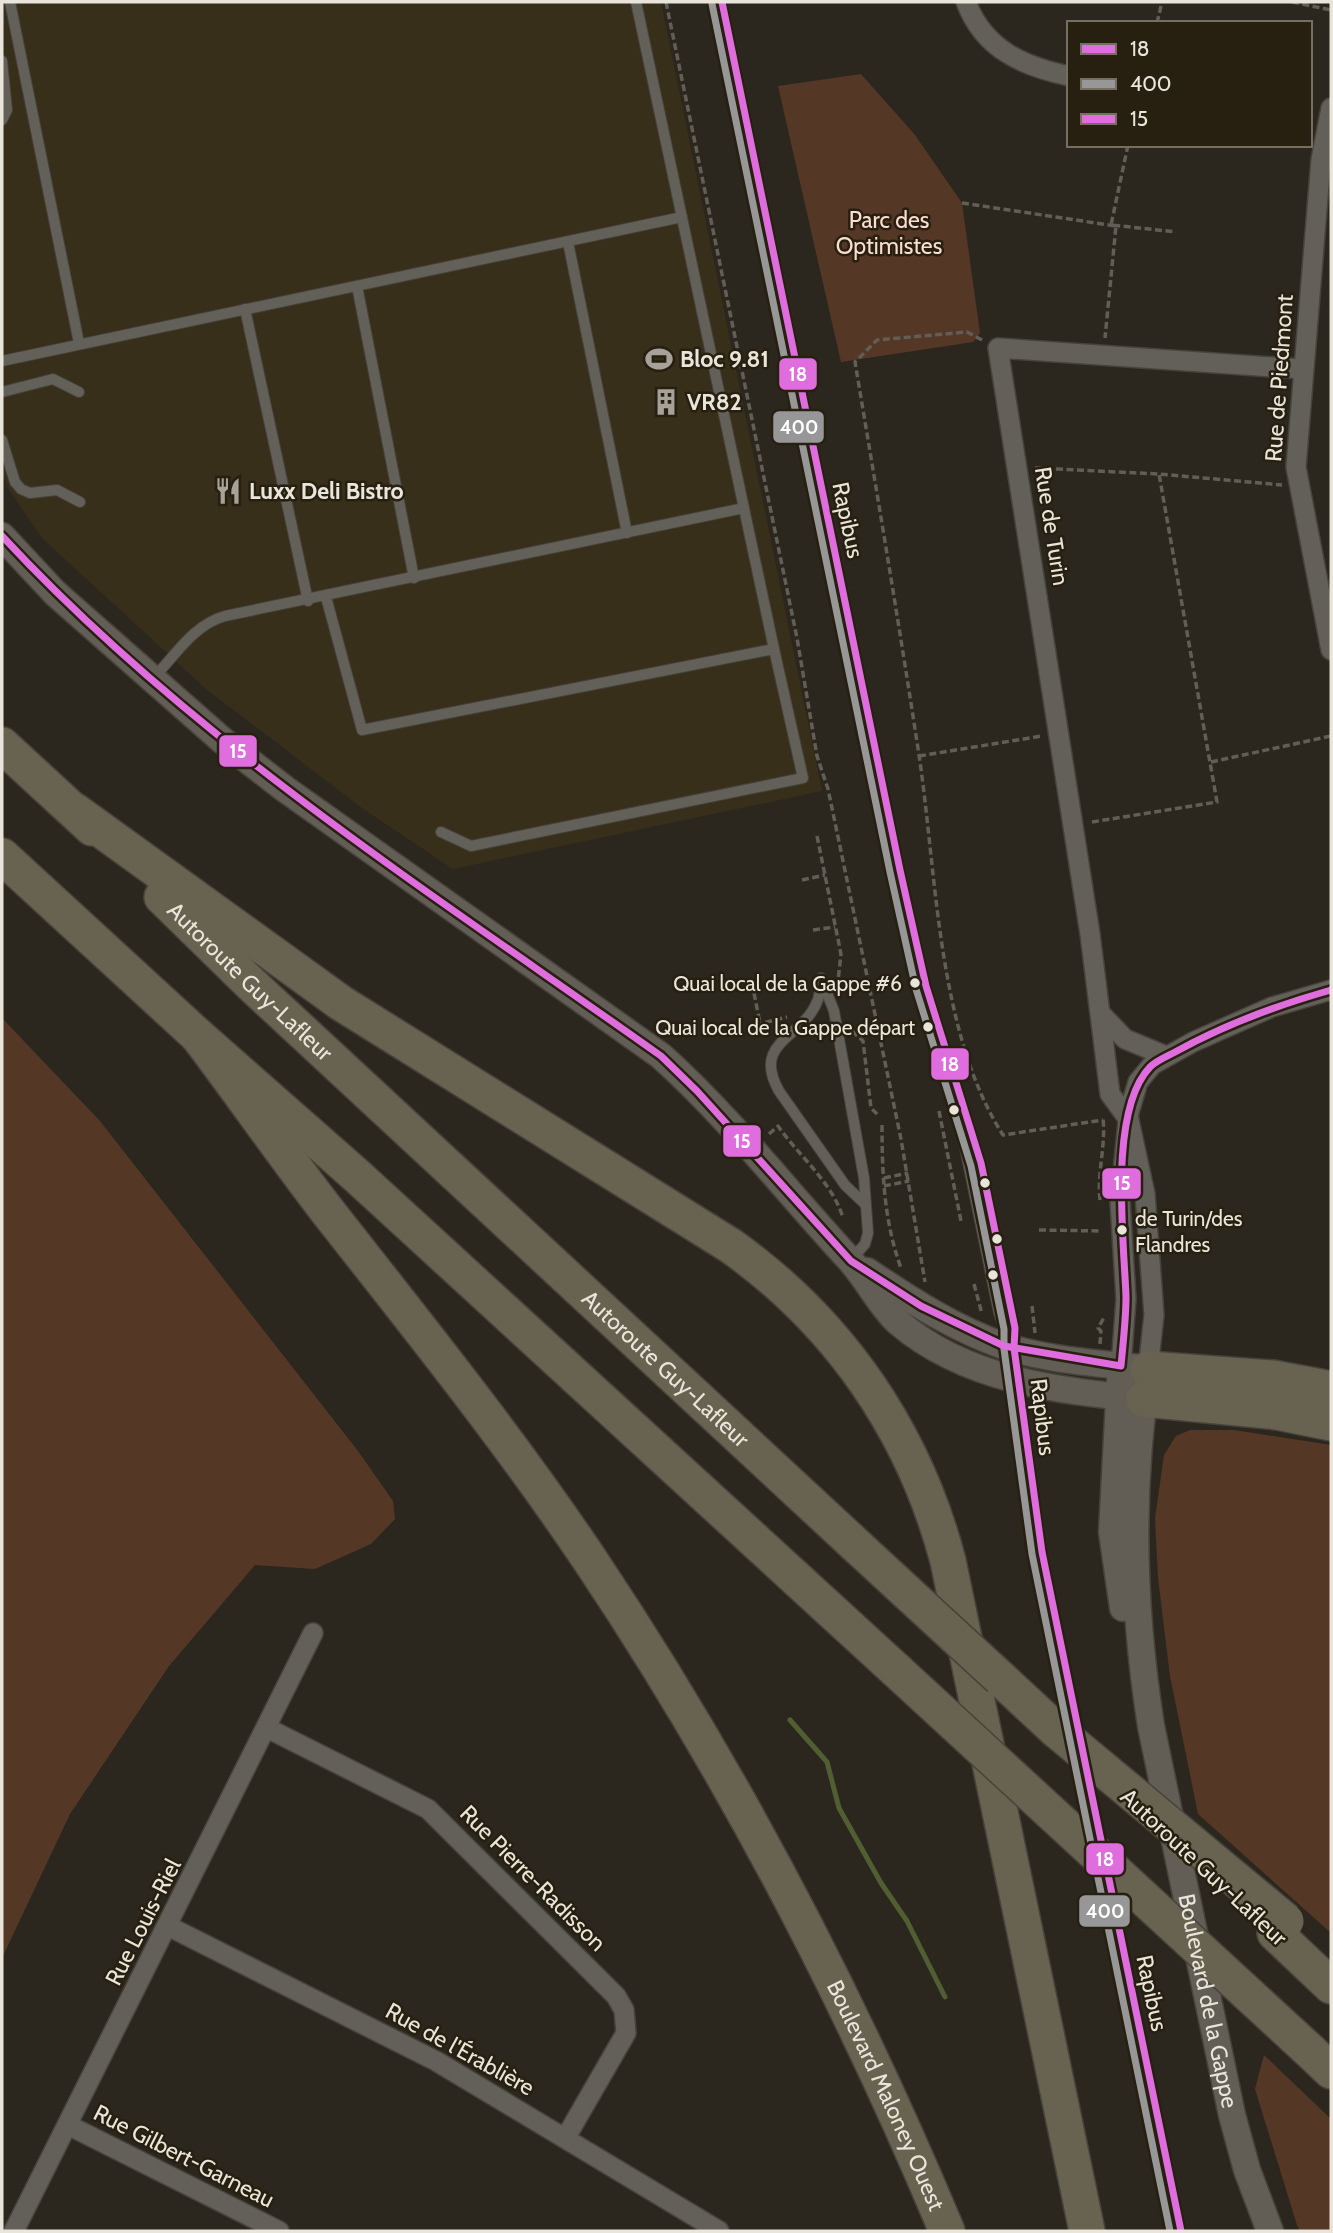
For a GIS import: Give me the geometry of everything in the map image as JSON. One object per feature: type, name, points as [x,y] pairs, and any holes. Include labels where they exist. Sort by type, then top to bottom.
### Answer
[{"type":"highway","name":"Autoroute Guy-Lafleur","points":[[2,746],[75,811],[261,993],[1056,1730],[1281,1927],[1331,1986]]},
{"type":"highway","points":[[75,811],[341,1003],[731,1246],[790,1293],[841,1348],[870,1385],[899,1432],[941,1534],[1036,1976],[1087,2231]]},
{"type":"highway","points":[[2,856],[198,1036],[357,1176],[1320,2062]]},
{"type":"highway","name":"Boulevard Maloney Ouest","points":[[198,1036],[324,1207],[471,1394],[590,1560],[724,1778],[824,1961],[887,2089],[947,2231]]},
{"type":"highway","points":[[1133,1383],[1273,1378],[1331,1390]]},
{"type":"highway","points":[[1133,1383],[1331,1423]]},
{"type":"highway","points":[[1281,1927],[1331,1958]]},
{"type":"street","points":[[966,2],[980,32],[1010,57],[1067,75]]},
{"type":"street","name":"Rue de Piedmont","points":[[1331,108],[1318,128],[1321,160],[1296,467],[1331,650]]},
{"type":"street","points":[[998,348],[1302,369]]},
{"type":"street","name":"Rue de Turin","points":[[998,348],[1060,733],[1110,1094],[1129,1120],[1148,1224],[1154,1332],[1133,1383]]},
{"type":"street","points":[[2,536],[55,593],[151,680],[285,789],[648,1045],[697,1091],[851,1261],[897,1321],[960,1359],[1019,1382],[1133,1383]]},
{"type":"street","points":[[1133,1383],[1120,1201],[1129,1120],[1138,1082],[1146,1070],[1166,1056],[1259,1013],[1331,990]]},
{"type":"street","points":[[1101,1014],[1125,1039],[1166,1056]]},
{"type":"street","points":[[851,1261],[921,1306],[1133,1383]]},
{"type":"street","name":"Boulevard de la Gappe","points":[[1133,1383],[1134,1556],[1138,1632],[1151,1726],[1232,2115],[1247,2170],[1270,2231]]},
{"type":"street","name":"Rue Louis-Riel","points":[[14,2231],[313,1633]]},
{"type":"street","name":"Rue Pierre-Radisson","points":[[267,1728],[428,1809],[616,1996],[624,2010],[626,2033],[566,2137]]},
{"type":"street","name":"Rue de l'Érablière","points":[[168,1926],[436,2061],[719,2231]]},
{"type":"street","name":"Rue Gilbert-Garneau","points":[[68,2125],[279,2231]]},
{"type":"lane","points":[[10,2],[79,343]]},
{"type":"lane","points":[[441,832],[471,846],[803,778],[636,2]]},
{"type":"lane","name":"Rapibus","points":[[722,2],[900,870],[924,976],[981,1163],[1015,1328],[1025,1343],[1019,1382],[1042,1552],[1181,2231]]},
{"type":"lane","points":[[2,61],[7,110],[2,120]]},
{"type":"lane","points":[[2,361],[682,217]]},
{"type":"lane","points":[[568,242],[627,533]]},
{"type":"lane","points":[[357,286],[414,578]]},
{"type":"lane","points":[[245,309],[308,601]]},
{"type":"lane","points":[[2,392],[53,379],[79,392]]},
{"type":"lane","points":[[2,440],[15,482],[21,489],[30,493],[57,490],[80,502]]},
{"type":"lane","points":[[151,680],[194,633],[210,621],[744,508]]},
{"type":"lane","points":[[326,597],[362,730],[774,649]]},
{"type":"lane","points":[[851,1261],[867,1239],[864,1178],[834,1012],[821,978],[821,1000],[817,1008],[806,1023],[776,1048],[772,1075],[779,1091],[845,1185],[865,1204]]},
{"type":"path","points":[[666,2],[793,615],[817,756],[828,789],[908,1173],[925,1276],[923,1289]]},
{"type":"path","points":[[1157,21],[1162,2]]},
{"type":"path","points":[[1292,2],[1331,10]]},
{"type":"path","points":[[1111,225],[1128,147]]},
{"type":"path","points":[[962,203],[1177,232]]},
{"type":"path","points":[[1104,354],[1116,226],[1111,225]]},
{"type":"path","points":[[998,348],[967,332],[877,340],[856,362],[919,756],[951,999],[972,1075],[987,1109],[1003,1135],[1103,1120]]},
{"type":"path","points":[[1018,467],[1159,474],[1298,486]]},
{"type":"path","points":[[1073,825],[1217,802],[1159,474]]},
{"type":"path","points":[[919,756],[1060,733]]},
{"type":"path","points":[[1211,762],[1331,736]]},
{"type":"path","points":[[817,836],[842,963],[838,988]]},
{"type":"path","points":[[802,880],[825,875]]},
{"type":"path","points":[[813,930],[836,927]]},
{"type":"path","points":[[754,993],[758,1024],[798,1014]]},
{"type":"path","points":[[847,1027],[863,1041],[871,1108],[878,1115]]},
{"type":"path","points":[[939,1111],[961,1221]]},
{"type":"path","points":[[882,1125],[884,1186],[890,1234],[904,1276]]},
{"type":"path","points":[[764,1137],[778,1126],[800,1157],[811,1164],[843,1215],[840,1223]]},
{"type":"path","points":[[884,1178],[908,1173]]},
{"type":"path","points":[[884,1186],[909,1181]]},
{"type":"path","points":[[1039,1230],[1102,1231]]},
{"type":"path","points":[[974,1284],[983,1320]]},
{"type":"path","points":[[1025,1343],[1032,1306]]},
{"type":"shaded area","points":[[2,2],[661,2],[822,791],[453,869],[362,808],[206,689],[43,539],[9,490],[2,474]]},
{"type":"green space","name":"Parc des Optimistes","points":[[861,74],[915,135],[962,203],[980,333],[973,342],[841,362],[778,86]]},
{"type":"green space","points":[[2,1018],[100,1121],[358,1451],[393,1501],[395,1519],[371,1544],[315,1569],[255,1565],[169,1666],[70,1814],[2,1958]]},
{"type":"green space","points":[[1190,1430],[1234,1430],[1331,1445],[1331,1933],[1198,1814],[1170,1676],[1158,1578],[1155,1518],[1164,1455],[1176,1436]]},
{"type":"green space","points":[[1264,2055],[1331,2119],[1331,2231],[1300,2231],[1297,2225],[1255,2089]]},
{"type":"waterway","points":[[790,1720],[827,1762],[839,1808],[881,1883],[907,1921],[945,1997]]},
{"type":"transit line","name":"18","points":[[722,2],[900,870],[926,986],[981,1163],[1015,1328],[1014,1348],[1042,1552],[1181,2231]]},
{"type":"transit line","name":"400","points":[[712,4],[916,989],[971,1166],[1004,1329],[1004,1349],[1032,1554],[1170,2231]]},
{"type":"transit line","name":"15","points":[[2,536],[76,611],[153,681],[234,748],[403,875],[661,1056],[697,1091],[851,1261],[921,1306],[1004,1346],[1121,1366],[1126,1297],[1122,1210],[1123,1144],[1128,1113],[1137,1087],[1150,1067],[1196,1041],[1252,1016],[1331,990]]},
{"type":"place","name":"Bloc 9.81","points":[[659,359]]},
{"type":"place","name":"VR82","points":[[666,402]]},
{"type":"place","name":"Luxx Deli Bistro","points":[[228,491]]},
{"type":"place","name":"Quai local de la Gappe #6","points":[[915,983]]},
{"type":"place","name":"Quai local de la Gappe départ","points":[[928,1027]]},
{"type":"place","name":"de Turin/des Flandres","points":[[1122,1230]]}]
